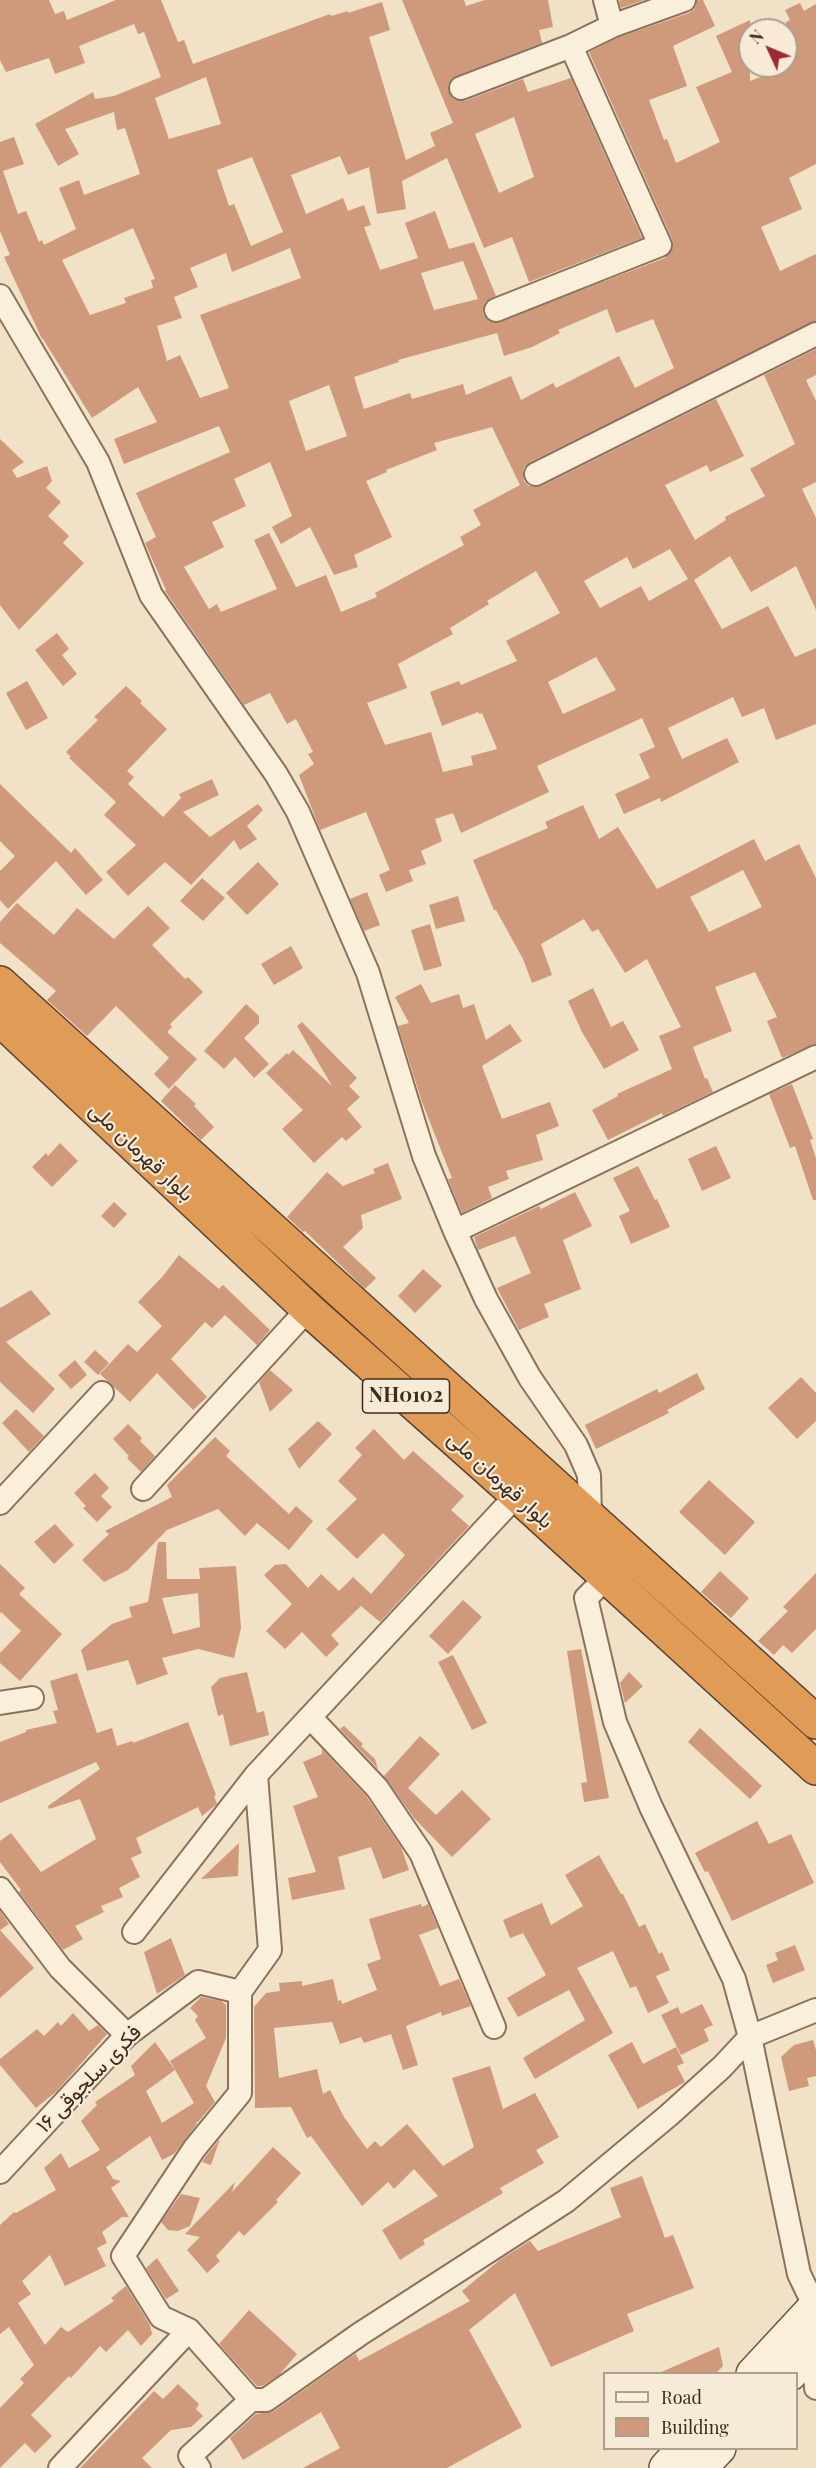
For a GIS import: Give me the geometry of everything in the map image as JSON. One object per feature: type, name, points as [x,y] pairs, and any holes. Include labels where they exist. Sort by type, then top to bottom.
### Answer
[{"type":"highway","name":"بلوار قهرمان ملی","points":[[0,983],[816,1722]]},
{"type":"highway","name":"بلوار قهرمان ملی","points":[[0,1019],[308,1309],[607,1576],[816,1768]]},
{"type":"main road","points":[[754,2372],[811,2327]]},
{"type":"main road","points":[[790,2372],[811,2327]]},
{"type":"main road","points":[[666,2468],[682,2450]]},
{"type":"main road","points":[[700,2468],[716,2450]]},
{"type":"street","points":[[605,0],[612,26]]},
{"type":"street","points":[[461,88],[571,46],[612,26],[684,0]]},
{"type":"street","points":[[496,310],[660,245],[571,46]]},
{"type":"street","points":[[0,296],[98,462],[151,595],[276,774],[298,812],[368,974],[424,1156],[455,1232],[486,1299],[530,1378],[576,1445],[589,1475],[590,1516]]},
{"type":"street","points":[[536,474],[816,333]]},
{"type":"street","points":[[455,1232],[815,1062]]},
{"type":"street","points":[[143,1489],[308,1309]]},
{"type":"street","points":[[0,1503],[102,1393]]},
{"type":"street","points":[[134,1932],[256,1774],[539,1470]]},
{"type":"street","points":[[607,1576],[586,1599],[615,1722],[651,1807],[734,1979],[750,2037],[811,2327],[816,2388]]},
{"type":"street","points":[[0,1703],[32,1698]]},
{"type":"street","points":[[310,1717],[377,1788],[421,1852],[494,2027]]},
{"type":"street","points":[[251,2400],[189,2330],[161,2317],[123,2256],[194,2149],[240,2093],[240,1992],[270,1950],[256,1774]]},
{"type":"street","points":[[0,1889],[60,1968],[128,2035]]},
{"type":"street","name":"فکری سلجوقی ۱۶","points":[[0,2172],[128,2035],[198,1982],[240,1992]]},
{"type":"street","points":[[191,2464],[251,2400],[266,2400],[360,2334],[566,2201],[669,2115],[722,2067],[750,2037],[816,2010]]},
{"type":"street","points":[[60,2468],[189,2330]]},
{"type":"building","points":[[0,0],[49,0],[55,14],[64,11],[67,20],[116,0],[161,0],[178,42],[184,40],[193,64],[330,14],[331,16],[348,11],[348,13],[382,2],[390,30],[369,37],[406,160],[435,146],[430,133],[453,123],[402,0],[464,0],[466,6],[485,0],[548,0],[553,27],[539,30],[542,43],[456,76],[448,85],[449,93],[453,99],[465,101],[523,79],[528,92],[571,78],[642,238],[529,282],[512,237],[484,248],[447,158],[402,181],[406,209],[377,214],[369,167],[348,175],[340,156],[291,175],[306,214],[343,198],[348,211],[364,205],[371,225],[364,227],[380,270],[418,258],[405,223],[435,211],[449,249],[474,242],[496,296],[485,302],[483,314],[488,321],[495,323],[665,258],[673,247],[672,239],[589,52],[617,38],[689,13],[695,8],[697,0],[703,0],[715,26],[673,46],[687,86],[649,100],[664,140],[667,139],[676,163],[720,142],[696,87],[732,72],[716,36],[738,26],[738,78],[750,78],[750,81],[758,78],[798,78],[798,18],[789,18],[785,10],[800,3],[804,11],[816,4],[816,164],[789,178],[802,209],[761,227],[780,271],[816,254],[816,321],[530,462],[524,467],[523,474],[524,481],[529,486],[542,486],[716,399],[744,456],[710,472],[707,465],[665,485],[695,540],[726,520],[725,517],[765,496],[750,469],[795,444],[764,375],[816,349],[816,375],[806,380],[816,401],[816,482],[802,489],[816,518],[816,610],[796,566],[751,592],[730,556],[694,580],[722,629],[768,606],[795,657],[816,648],[816,724],[776,740],[764,708],[742,717],[733,697],[668,728],[682,759],[727,738],[739,762],[661,802],[660,798],[624,814],[615,794],[650,778],[639,754],[655,747],[642,718],[537,766],[549,792],[461,833],[453,813],[435,819],[442,841],[421,851],[426,864],[409,870],[413,881],[386,892],[379,875],[390,870],[366,812],[320,830],[299,775],[314,764],[308,754],[313,752],[296,719],[287,724],[270,693],[244,705],[165,591],[145,543],[156,537],[136,493],[230,452],[219,426],[124,464],[114,439],[157,422],[138,387],[92,418],[42,339],[4,257],[10,255],[0,231],[0,142],[14,137],[24,164],[3,171],[18,214],[26,211],[39,242],[42,240],[44,245],[76,229],[59,188],[79,180],[84,195],[140,174],[125,128],[117,130],[114,112],[65,129],[79,154],[58,166],[35,124],[93,92],[95,99],[114,96],[161,77],[144,32],[138,34],[134,24],[79,46],[85,63],[55,74],[49,58],[6,72],[0,60]],"holes":[[[206,77],[221,124],[169,139],[155,98]],[[514,117],[534,177],[499,193],[475,134]],[[252,157],[283,232],[251,246],[234,204],[229,206],[217,170]],[[133,228],[155,279],[151,280],[153,288],[124,298],[126,303],[90,315],[62,260]],[[290,248],[301,278],[200,315],[229,388],[200,398],[180,355],[167,361],[157,326],[182,318],[174,297],[198,287],[190,268],[226,253],[232,272]],[[463,261],[478,299],[434,310],[421,273]],[[607,309],[616,333],[653,319],[674,368],[635,388],[619,356],[556,388],[553,383],[521,400],[511,376],[466,395],[463,384],[412,399],[410,393],[364,409],[354,377],[399,362],[398,360],[497,333],[504,356],[532,347],[560,333],[558,330]],[[329,385],[347,436],[306,451],[289,401]],[[492,427],[520,485],[473,510],[481,525],[460,537],[464,545],[375,593],[377,597],[341,612],[326,575],[296,587],[269,533],[254,540],[277,589],[221,612],[217,604],[209,609],[184,567],[224,547],[212,522],[246,506],[234,479],[270,462],[292,516],[272,527],[281,544],[310,527],[334,575],[358,567],[354,555],[392,537],[366,481],[387,472],[386,470],[437,450],[434,443]],[[670,549],[688,579],[649,601],[641,586],[600,608],[584,581],[627,557],[633,569]],[[536,571],[560,613],[506,641],[517,661],[461,685],[459,681],[430,692],[442,726],[478,712],[482,713],[497,749],[471,756],[473,765],[443,772],[431,732],[385,745],[367,703],[407,688],[398,664],[453,634],[450,628],[489,604],[487,601]],[[596,657],[616,690],[563,714],[548,682]]]},
{"type":"building","points":[[644,0],[621,8],[619,1]]},
{"type":"building","points":[[0,439],[24,462],[12,470],[17,478],[47,466],[52,481],[46,488],[61,502],[48,516],[69,536],[63,543],[84,563],[19,630],[0,605]]},
{"type":"building","points":[[57,633],[69,649],[62,655],[77,674],[63,686],[35,650]]},
{"type":"building","points":[[27,681],[48,718],[26,730],[6,693]]},
{"type":"building","points":[[126,686],[167,729],[127,771],[134,777],[128,784],[163,817],[181,798],[179,794],[212,779],[219,795],[183,812],[210,837],[258,804],[263,810],[247,826],[257,839],[240,850],[234,840],[191,885],[165,862],[128,896],[106,872],[136,845],[104,815],[116,802],[69,758],[71,757],[66,752],[98,720],[94,717]]},
{"type":"building","points":[[0,784],[71,853],[75,848],[103,880],[86,895],[56,861],[8,909],[0,900],[0,871],[15,856],[0,841]]},
{"type":"building","points":[[583,805],[599,839],[618,827],[657,889],[754,839],[765,861],[799,844],[816,878],[816,1044],[782,1058],[767,1021],[777,1017],[755,972],[715,987],[732,1031],[693,1047],[705,1079],[707,1078],[713,1092],[663,1116],[662,1113],[608,1140],[592,1110],[618,1096],[617,1094],[672,1069],[659,1036],[681,1027],[647,959],[625,973],[598,929],[592,932],[584,919],[541,944],[552,975],[532,983],[523,959],[494,910],[473,860],[548,828],[545,822]],"holes":[[[743,870],[762,907],[709,932],[690,897]]]},
{"type":"building","points":[[258,862],[279,884],[247,915],[226,893]]},
{"type":"building","points":[[202,878],[225,898],[203,921],[180,901]]},
{"type":"building","points":[[367,892],[380,925],[364,931],[350,899]]},
{"type":"building","points":[[458,896],[465,921],[436,929],[429,905]]},
{"type":"building","points":[[17,903],[54,935],[77,908],[114,939],[148,906],[170,928],[152,945],[185,979],[188,977],[203,992],[170,1024],[172,1027],[167,1032],[197,1059],[169,1089],[154,1074],[169,1058],[116,1006],[87,1036],[47,1000],[56,991],[0,943],[0,922]]},
{"type":"building","points":[[430,924],[442,966],[424,971],[411,930]]},
{"type":"building","points":[[291,946],[303,968],[274,985],[261,964]]},
{"type":"building","points":[[421,984],[431,1003],[459,994],[463,1008],[474,1004],[486,1040],[510,1024],[522,1041],[482,1066],[502,1119],[550,1102],[559,1126],[536,1135],[543,1160],[506,1171],[509,1179],[488,1187],[492,1198],[462,1213],[448,1179],[452,1178],[422,1102],[398,1026],[409,1023],[395,997]]},
{"type":"building","points":[[593,988],[611,1027],[623,1021],[639,1050],[604,1069],[582,1032],[568,1001]]},
{"type":"building","points":[[246,1004],[259,1016],[259,1023],[244,1038],[269,1064],[254,1078],[235,1057],[224,1069],[204,1051]]},
{"type":"building","points":[[302,1022],[357,1078],[349,1086],[360,1097],[347,1109],[362,1127],[346,1141],[342,1137],[314,1163],[282,1129],[303,1110],[266,1073],[293,1050],[332,1086],[297,1026]]},
{"type":"building","points":[[792,1084],[813,1139],[810,1140],[816,1158],[816,1200],[813,1200],[795,1146],[790,1148],[769,1094]]},
{"type":"building","points":[[175,1085],[196,1104],[194,1106],[214,1127],[201,1140],[161,1101]]},
{"type":"building","points":[[60,1143],[78,1161],[52,1187],[32,1167],[46,1153],[48,1156]]},
{"type":"building","points":[[716,1146],[731,1178],[702,1191],[688,1159]]},
{"type":"building","points":[[388,1163],[402,1199],[361,1215],[363,1228],[343,1247],[376,1278],[365,1289],[305,1231],[303,1232],[287,1217],[327,1172],[343,1186],[375,1173],[373,1169]]},
{"type":"building","points":[[638,1166],[670,1227],[631,1244],[619,1216],[630,1211],[613,1178]]},
{"type":"building","points":[[575,1192],[592,1226],[563,1240],[581,1289],[544,1304],[549,1317],[519,1330],[497,1288],[531,1273],[515,1236],[478,1250],[474,1237],[539,1206],[541,1209]]},
{"type":"building","points":[[114,1202],[127,1214],[114,1228],[101,1216]]},
{"type":"building","points":[[179,1255],[219,1289],[223,1285],[270,1330],[257,1345],[225,1315],[212,1328],[205,1322],[171,1359],[207,1397],[193,1410],[157,1373],[130,1402],[100,1374],[128,1344],[137,1352],[162,1326],[138,1302]]},
{"type":"building","points":[[423,1269],[442,1286],[415,1313],[398,1296]]},
{"type":"building","points":[[31,1290],[51,1314],[6,1342],[55,1389],[33,1413],[0,1382],[0,1308]]},
{"type":"building","points":[[95,1350],[109,1363],[98,1375],[84,1362]]},
{"type":"building","points":[[75,1360],[87,1375],[71,1389],[58,1375]]},
{"type":"building","points":[[270,1370],[293,1390],[270,1412],[259,1382]]},
{"type":"building","points":[[697,1373],[705,1389],[667,1410],[669,1413],[596,1449],[585,1425],[657,1389],[659,1393]]},
{"type":"building","points":[[801,1377],[816,1393],[816,1421],[797,1439],[768,1408]]},
{"type":"building","points":[[16,1409],[44,1436],[29,1452],[2,1423]]},
{"type":"building","points":[[318,1421],[332,1434],[299,1469],[288,1449]]},
{"type":"building","points":[[128,1424],[155,1456],[141,1472],[113,1439]]},
{"type":"building","points":[[374,1429],[404,1460],[413,1451],[464,1496],[451,1510],[469,1526],[380,1622],[361,1606],[331,1635],[339,1644],[326,1657],[302,1632],[285,1649],[266,1631],[292,1604],[264,1575],[275,1565],[286,1564],[308,1588],[321,1574],[339,1591],[353,1577],[371,1594],[405,1555],[383,1533],[357,1559],[326,1529],[357,1499],[338,1481],[362,1455],[355,1448]]},
{"type":"building","points":[[215,1437],[230,1451],[226,1456],[289,1514],[296,1506],[313,1521],[289,1550],[257,1523],[245,1536],[218,1509],[167,1530],[128,1570],[104,1582],[82,1560],[109,1534],[105,1531],[172,1497],[167,1485]]},
{"type":"building","points":[[95,1473],[109,1488],[101,1496],[112,1507],[97,1522],[83,1508],[86,1506],[74,1493]]},
{"type":"building","points":[[709,1480],[755,1522],[725,1555],[679,1512]]},
{"type":"building","points":[[55,1524],[74,1545],[54,1564],[34,1542]]},
{"type":"building","points":[[158,1542],[166,1542],[167,1579],[200,1579],[199,1568],[236,1566],[241,1628],[234,1658],[198,1649],[162,1658],[168,1674],[137,1685],[128,1660],[87,1671],[81,1650],[112,1624],[132,1617],[129,1607],[148,1602]],"holes":[[[198,1593],[200,1627],[173,1634],[162,1598]]]},
{"type":"building","points":[[0,1564],[25,1588],[19,1594],[62,1634],[20,1681],[0,1663],[0,1653],[21,1631],[1,1612],[0,1614]]},
{"type":"building","points":[[720,1571],[749,1598],[731,1618],[701,1592]]},
{"type":"building","points":[[816,1573],[816,1629],[792,1653],[783,1645],[774,1655],[758,1641],[788,1611],[783,1607]]},
{"type":"building","points":[[463,1600],[482,1617],[448,1654],[429,1636]]},
{"type":"building","points":[[581,1649],[609,1798],[584,1802],[581,1783],[587,1782],[567,1651]]},
{"type":"building","points":[[453,1655],[487,1723],[472,1730],[438,1662]]},
{"type":"building","points":[[247,1672],[257,1713],[264,1711],[269,1735],[230,1746],[223,1714],[218,1716],[211,1687],[220,1678]]},
{"type":"building","points":[[629,1672],[643,1686],[625,1703],[620,1683]]},
{"type":"building","points":[[77,1673],[97,1733],[112,1728],[117,1746],[132,1741],[133,1743],[188,1722],[216,1795],[214,1796],[217,1804],[202,1816],[198,1807],[136,1838],[142,1853],[131,1858],[140,1877],[119,1888],[123,1897],[101,1906],[104,1912],[75,1926],[83,1939],[63,1950],[19,1892],[21,1890],[0,1862],[0,1841],[11,1833],[41,1872],[96,1839],[80,1799],[49,1809],[48,1806],[100,1769],[96,1762],[0,1803],[0,1742],[26,1732],[26,1730],[57,1723],[53,1711],[58,1710],[50,1681]]},
{"type":"building","points":[[344,1726],[375,1759],[378,1769],[340,1729]]},
{"type":"building","points":[[700,1728],[762,1786],[750,1799],[688,1742]]},
{"type":"building","points":[[420,1736],[440,1754],[408,1788],[436,1815],[462,1790],[491,1819],[452,1857],[414,1818],[384,1776]]},
{"type":"building","points":[[322,1749],[366,1796],[401,1847],[409,1870],[383,1879],[371,1847],[338,1857],[345,1889],[292,1900],[288,1878],[316,1872],[293,1806],[318,1797],[303,1762],[322,1754]]},
{"type":"building","points":[[757,1821],[769,1844],[791,1834],[814,1883],[732,1921],[708,1871],[705,1872],[695,1853]]},
{"type":"building","points":[[239,1843],[238,1876],[201,1879]]},
{"type":"building","points":[[599,1855],[623,1894],[639,1927],[645,1924],[659,1954],[662,1952],[670,1970],[656,1976],[669,2003],[648,2013],[636,1986],[630,1988],[613,1951],[577,1968],[613,2033],[535,2079],[523,2058],[585,2020],[569,1990],[518,2017],[507,1998],[546,1975],[523,1933],[510,1938],[503,1920],[542,1903],[551,1925],[583,1906],[565,1875]]},
{"type":"building","points":[[421,1904],[422,1907],[428,1904],[438,1928],[419,1935],[440,1986],[459,1979],[471,2006],[442,2016],[441,2012],[406,2026],[418,2065],[403,2070],[391,2034],[364,2043],[361,2037],[340,2044],[332,2022],[274,2028],[279,2078],[317,2069],[323,2094],[330,2090],[344,2117],[367,2149],[375,2141],[381,2147],[407,2124],[443,2166],[474,2147],[452,2078],[490,2066],[503,2109],[535,2093],[559,2137],[536,2150],[544,2163],[500,2188],[503,2193],[423,2240],[425,2244],[400,2260],[382,2230],[438,2196],[414,2169],[394,2189],[388,2182],[362,2206],[311,2136],[307,2138],[291,2107],[255,2108],[254,2007],[266,1993],[280,1991],[279,1983],[302,1981],[302,1986],[333,1979],[338,2001],[341,2000],[342,2004],[377,1990],[367,1964],[381,1959],[369,1919]]},
{"type":"building","points":[[0,1911],[9,1924],[0,1930]]},
{"type":"building","points":[[0,1930],[34,1968],[0,1998]]},
{"type":"building","points":[[171,1938],[185,1975],[157,1994],[144,1952]]},
{"type":"building","points":[[795,1945],[805,1970],[773,1983],[766,1965],[778,1960],[775,1953]]},
{"type":"building","points":[[201,1997],[221,2001],[226,2005],[226,2038],[206,2086],[215,2102],[196,2122],[197,2124],[174,2154],[162,2160],[150,2136],[106,2167],[113,2179],[121,2181],[111,2188],[129,2217],[122,2217],[102,2232],[107,2243],[97,2248],[106,2266],[65,2286],[50,2255],[22,2281],[31,2294],[18,2303],[45,2345],[61,2327],[68,2332],[114,2301],[111,2298],[126,2286],[150,2325],[152,2334],[141,2346],[128,2330],[106,2352],[100,2346],[71,2378],[69,2376],[31,2415],[52,2436],[35,2453],[25,2443],[0,2468],[0,2408],[24,2383],[20,2379],[34,2365],[9,2327],[0,2334],[0,2225],[14,2212],[16,2213],[56,2190],[44,2168],[61,2153],[69,2168],[100,2150],[81,2121],[97,2105],[95,2102],[135,2075],[131,2066],[155,2042],[175,2070],[146,2091],[162,2123],[194,2103],[170,2061],[206,2038],[195,2020],[198,2016],[190,2008]]},
{"type":"building","points":[[702,2004],[713,2025],[704,2029],[709,2041],[681,2055],[661,2015],[678,2007],[681,2014]]},
{"type":"building","points":[[73,2013],[89,2031],[98,2025],[107,2034],[57,2091],[36,2108],[0,2065],[0,2059],[37,2029],[44,2036],[58,2022],[61,2026]]},
{"type":"building","points":[[813,2040],[816,2050],[816,2076],[807,2078],[809,2086],[789,2091],[781,2057],[794,2045]]},
{"type":"building","points":[[632,2042],[643,2064],[676,2047],[684,2063],[677,2066],[685,2082],[638,2109],[608,2055]]},
{"type":"building","points":[[220,2139],[211,2165],[202,2162],[205,2157]]},
{"type":"building","points":[[273,2147],[301,2173],[276,2200],[278,2202],[244,2236],[239,2231],[216,2256],[220,2261],[207,2273],[187,2250],[200,2237],[185,2234],[235,2182],[232,2192]]},
{"type":"building","points":[[642,2176],[665,2238],[673,2235],[694,2288],[627,2314],[634,2331],[551,2367],[515,2293],[469,2330],[522,2427],[447,2468],[303,2468],[340,2448],[321,2412],[243,2460],[230,2438],[256,2414],[274,2411],[352,2356],[356,2354],[359,2361],[470,2301],[462,2291],[501,2259],[530,2241],[538,2251],[621,2217],[610,2188]]},
{"type":"building","points":[[181,2194],[200,2198],[190,2226],[178,2231],[168,2230],[161,2222]]},
{"type":"building","points":[[157,2258],[179,2291],[166,2299],[146,2268]]},
{"type":"building","points":[[249,2310],[297,2354],[279,2375],[262,2386],[257,2386],[219,2344]]},
{"type":"building","points":[[719,2347],[723,2366],[717,2372],[661,2372]]},
{"type":"building","points":[[178,2384],[199,2404],[196,2409],[203,2416],[191,2427],[171,2430],[142,2458],[152,2468],[80,2468],[154,2391],[163,2399]]}]
